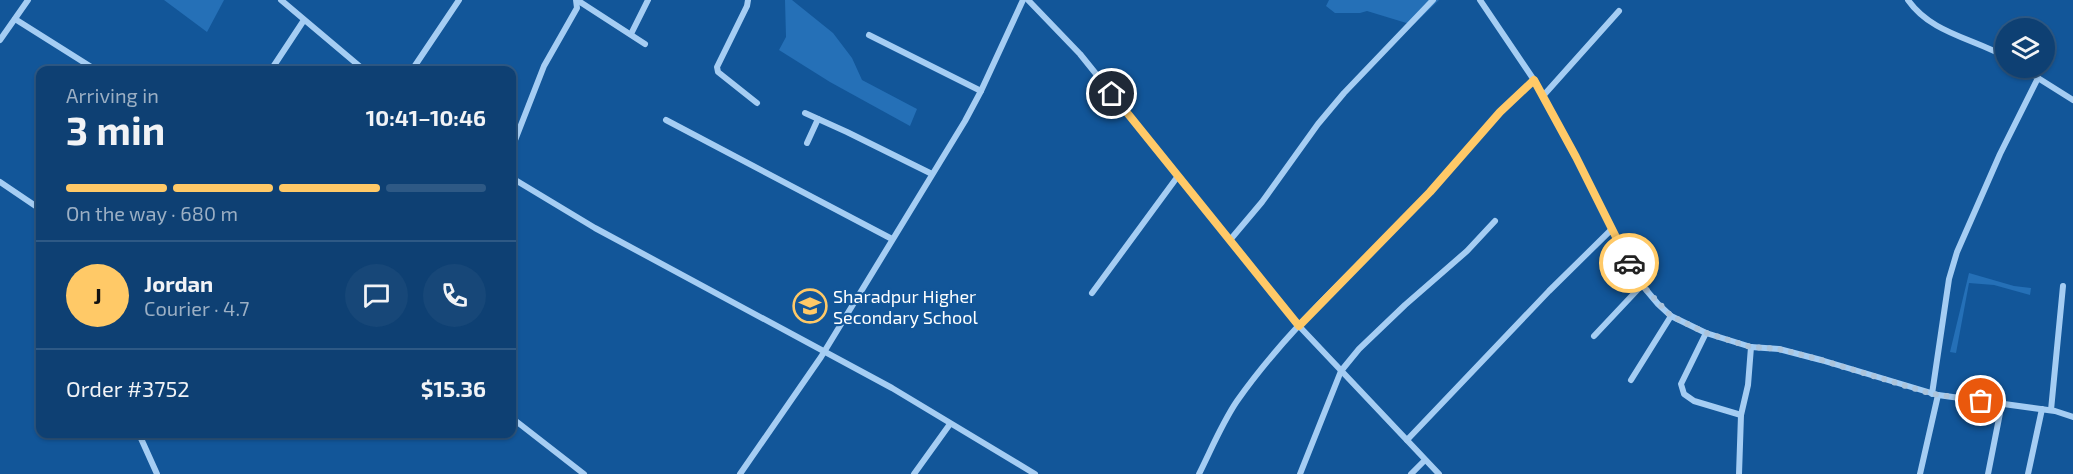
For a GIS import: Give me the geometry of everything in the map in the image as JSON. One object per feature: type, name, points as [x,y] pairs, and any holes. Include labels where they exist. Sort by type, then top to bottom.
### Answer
[{"type":"street","points":[[0,40],[28,0]]},
{"type":"street","points":[[281,0],[359,66]]},
{"type":"street","points":[[415,66],[459,0]]},
{"type":"street","points":[[576,0],[645,44]]},
{"type":"street","points":[[516,138],[544,66],[577,8],[576,0]]},
{"type":"street","points":[[631,34],[648,0]]},
{"type":"street","points":[[748,0],[717,67],[718,72],[757,103]]},
{"type":"street","points":[[740,474],[825,351],[932,174],[981,91],[1023,0]]},
{"type":"street","points":[[1028,0],[1080,54],[1299,326],[1439,474]]},
{"type":"street","points":[[1230,240],[1262,202],[1324,116],[1433,0]]},
{"type":"street","points":[[1480,0],[1534,80],[1642,285],[1671,316],[1706,333],[1751,347],[1779,349],[1935,394],[2051,410],[2073,417]]},
{"type":"street","points":[[1908,0],[1914,9],[1929,22],[1995,51]]},
{"type":"street","points":[[1543,96],[1619,11]]},
{"type":"street","points":[[15,19],[90,66]]},
{"type":"street","points":[[274,66],[304,20]]},
{"type":"street","points":[[869,35],[981,91]]},
{"type":"street","points":[[1920,474],[1935,394],[1949,279],[1957,252],[2000,153],[2038,78],[2073,100]]},
{"type":"street","points":[[1199,474],[1235,404],[1265,364],[1430,192],[1500,112],[1534,80]]},
{"type":"street","points":[[804,113],[932,174]]},
{"type":"street","points":[[807,143],[818,119]]},
{"type":"street","points":[[666,120],[892,239]]},
{"type":"street","points":[[1092,293],[1178,176]]},
{"type":"street","points":[[516,180],[595,228],[892,388],[1035,474]]},
{"type":"street","points":[[0,182],[36,206]]},
{"type":"street","points":[[1300,474],[1341,371],[1359,349],[1467,251],[1495,221]]},
{"type":"street","points":[[1407,440],[1549,291],[1612,229]]},
{"type":"street","points":[[1594,336],[1642,285]]},
{"type":"street","points":[[2051,410],[2063,286]]},
{"type":"street","points":[[1631,380],[1671,316]]},
{"type":"street","points":[[1706,333],[1680,384],[1684,394],[1694,401],[1741,415]]},
{"type":"street","points":[[1739,474],[1741,415],[1748,385],[1751,347]]},
{"type":"street","points":[[1988,474],[2002,404]]},
{"type":"street","points":[[2028,474],[2042,409]]},
{"type":"street","points":[[516,421],[584,474]]},
{"type":"street","points":[[914,474],[950,424]]},
{"type":"street","points":[[141,438],[157,474]]},
{"type":"street","points":[[1411,474],[1425,460]]},
{"type":"shaded area","points":[[164,0],[224,0],[207,32]]},
{"type":"shaded area","points":[[785,0],[792,0],[833,33],[852,58],[862,80],[917,109],[910,126],[830,82],[779,50],[786,37]]},
{"type":"shaded area","points":[[1329,0],[1439,0],[1413,25],[1367,11],[1335,13],[1326,6]]},
{"type":"shaded area","points":[[1969,273],[2014,286],[2031,288],[2030,295],[1994,285],[1969,283],[1956,353],[1950,352]]},
{"type":"way so far","points":[[1629,263],[1642,285],[1671,316],[1706,333],[1751,347],[1779,349],[1821,360],[1932,394],[1981,401]]},
{"type":"place","name":"Sharadpur Higher Secondary School","points":[[810,306]]},
{"type":"route","points":[[1112,94],[1299,326],[1430,192],[1500,112],[1534,80],[1629,263]]}]
